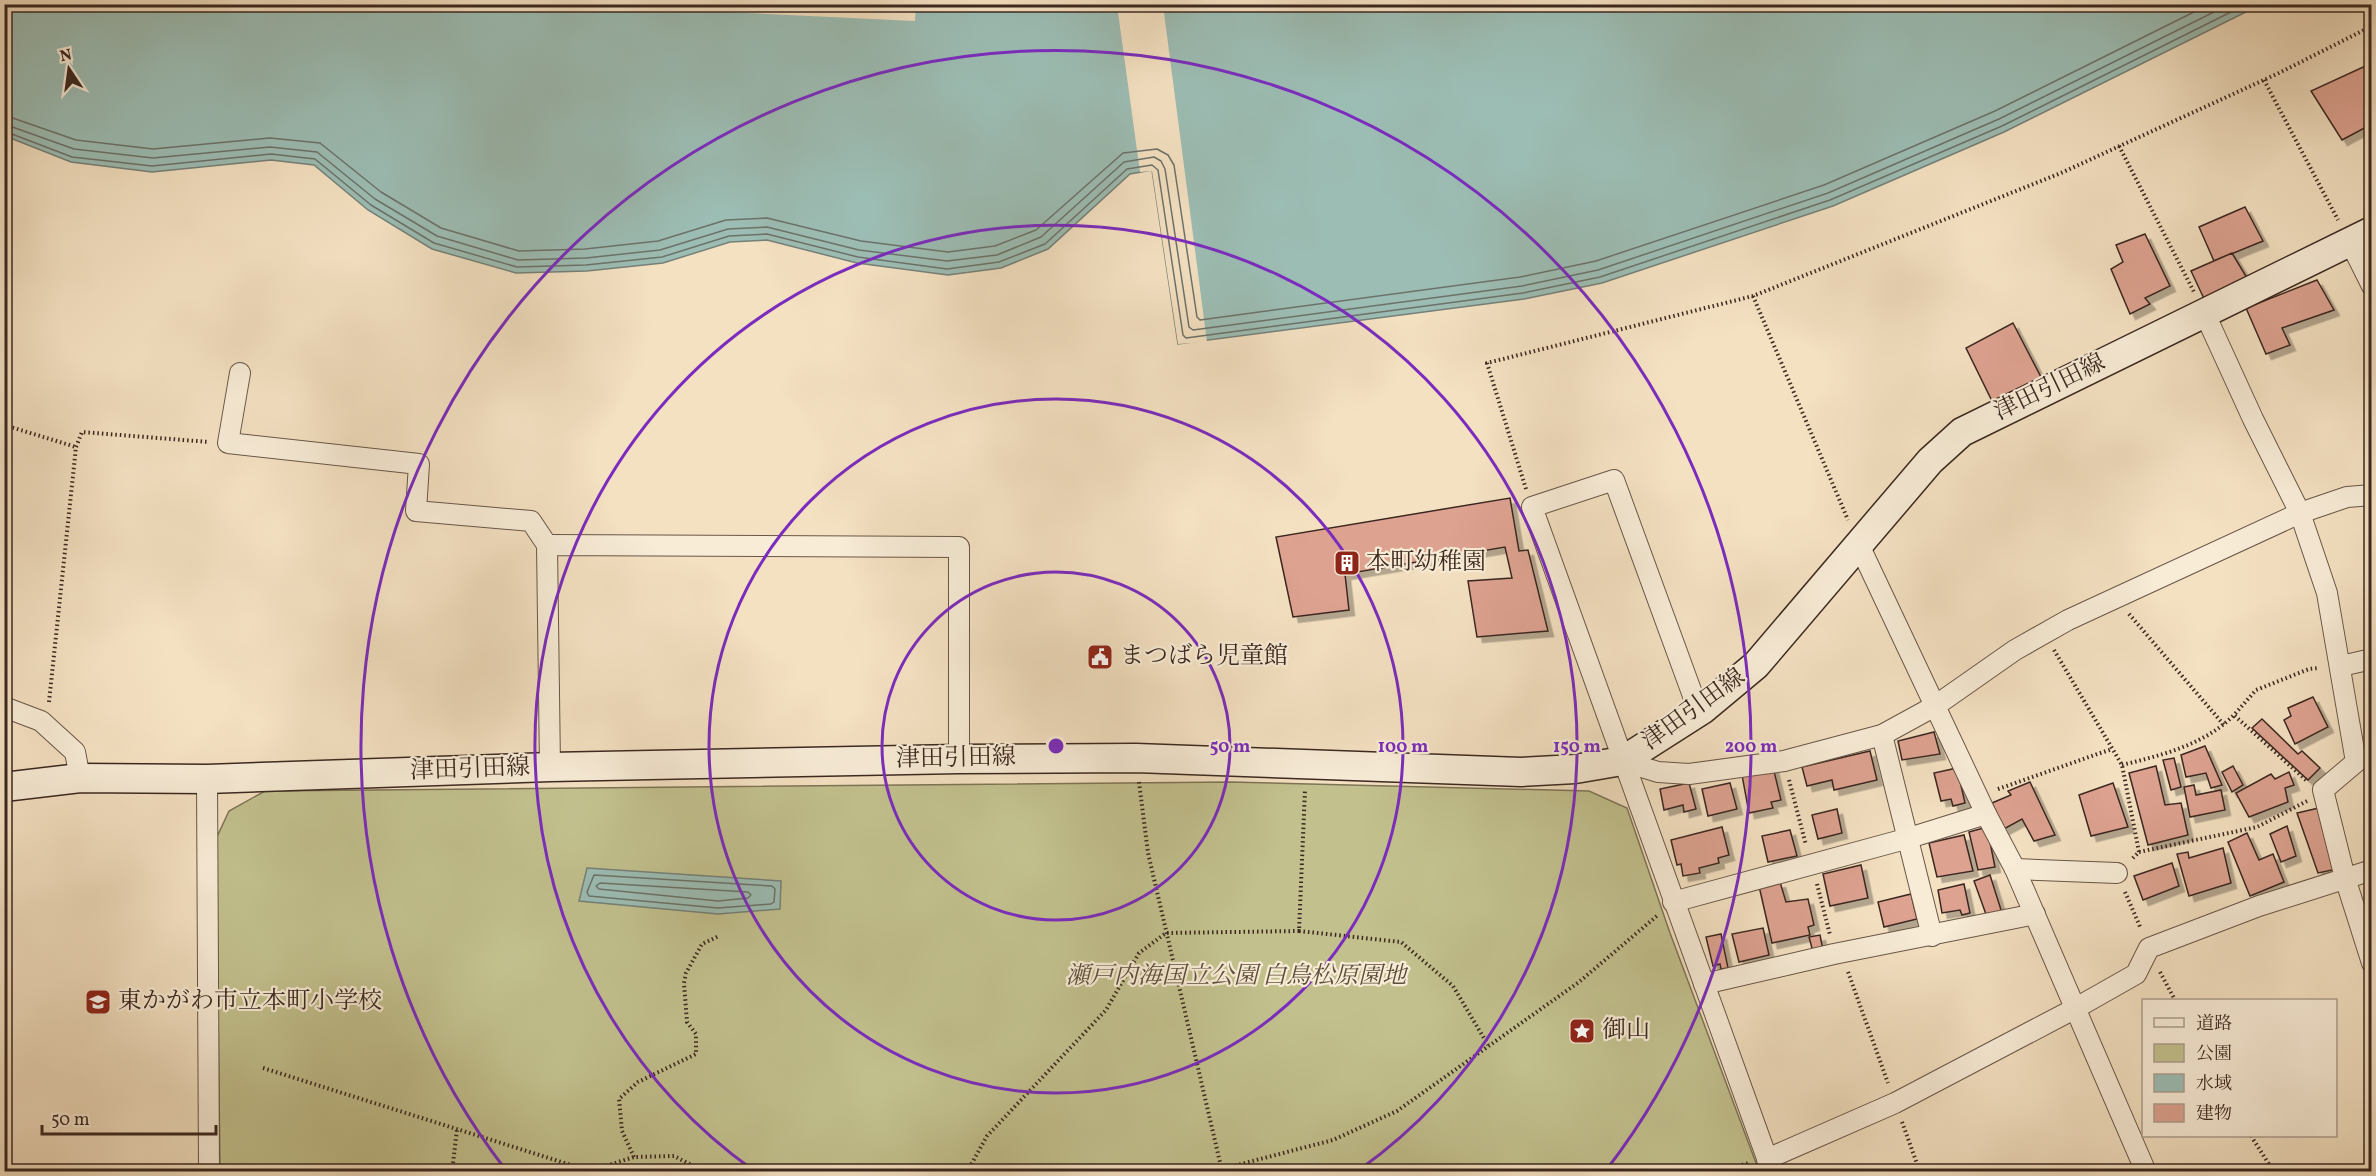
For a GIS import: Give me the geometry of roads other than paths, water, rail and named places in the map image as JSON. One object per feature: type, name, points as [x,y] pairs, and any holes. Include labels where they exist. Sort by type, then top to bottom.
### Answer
[{"type":"main road","name":"津田引田線","points":[[4,787],[80,778],[207,779],[550,767],[959,759],[1136,758],[1521,772],[1575,769],[1622,761],[1702,710],[1756,665],[1930,461],[1962,432],[2361,237]]},
{"type":"street","points":[[2361,237],[2372,286]]},
{"type":"street","points":[[2205,314],[2253,419],[2300,513],[2327,593],[2356,762],[2323,790],[2345,878],[2372,963]]},
{"type":"street","points":[[240,373],[228,443],[419,464],[416,511],[531,521],[547,545],[550,767]]},
{"type":"street","points":[[1702,710],[1696,704],[1614,480],[1532,507],[1769,1165],[1895,1103],[2136,974],[2149,948],[2259,906],[2372,870]]},
{"type":"street","points":[[1622,761],[1658,772],[1689,774],[1784,761],[1882,735],[1935,706],[2015,650],[2044,633],[2300,513],[2347,497],[2372,495]]},
{"type":"street","points":[[547,545],[959,547],[959,759]]},
{"type":"street","points":[[1859,545],[1977,796],[2015,869],[2146,1172]]},
{"type":"street","points":[[2341,666],[2372,659]]},
{"type":"street","points":[[4,706],[41,721],[75,752],[80,778]]},
{"type":"street","points":[[1882,735],[1932,936]]},
{"type":"street","points":[[207,779],[209,1172]]},
{"type":"street","points":[[1673,902],[1909,838],[1986,814]]},
{"type":"street","points":[[2015,869],[2117,873]]},
{"type":"street","points":[[1704,984],[1834,954],[2035,914]]},
{"type":"water","points":[[4,5],[2260,5],[2004,132],[1833,206],[1602,283],[1524,299],[1178,344],[1152,170],[1130,174],[1048,249],[1001,268],[948,275],[857,263],[767,240],[730,242],[663,263],[587,271],[516,273],[432,249],[368,210],[314,165],[271,160],[152,172],[71,162],[5,136]]},
{"type":"water","points":[[587,868],[781,881],[780,909],[718,914],[579,901]]},
{"type":"place","name":"本町幼稚園","points":[[1347,563]]},
{"type":"place","name":"まつばら児童館","points":[[1100,657]]},
{"type":"place","name":"東かがわ市立本町小学校","points":[[98,1002]]},
{"type":"place","name":"御山","points":[[1582,1031]]},
{"type":"park label","name":"瀬戸内海国立公園 白鳥松原園地","points":[[1236,977]]}]
